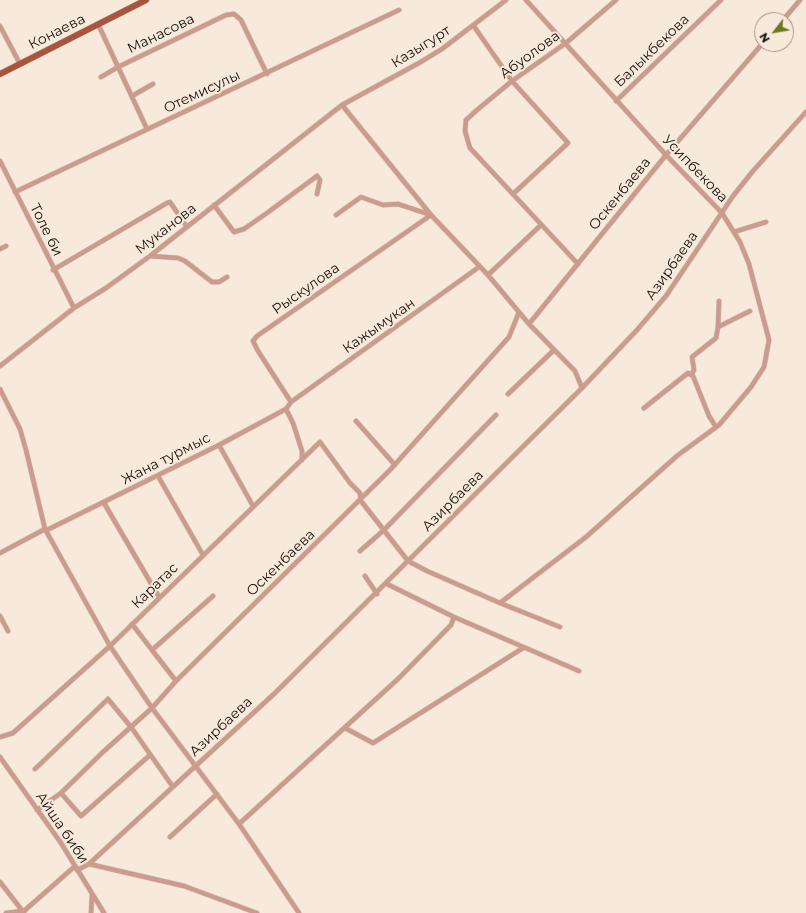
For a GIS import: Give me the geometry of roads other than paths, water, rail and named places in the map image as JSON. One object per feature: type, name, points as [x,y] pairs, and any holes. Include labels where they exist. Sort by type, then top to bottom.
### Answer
[{"type":"main road","name":"Конаева","points":[[0,74],[146,0]]},
{"type":"street","name":"Казыгурт","points":[[342,105],[419,63],[506,0]]},
{"type":"street","name":"Усипбекова","points":[[500,603],[586,537],[678,455],[716,427],[751,387],[764,368],[769,340],[749,264],[734,232],[722,213],[616,101],[566,43],[526,0]]},
{"type":"street","name":"Абуолова","points":[[513,194],[470,148],[465,131],[466,120],[512,81],[566,43],[616,0]]},
{"type":"street","name":"Балыкбекова","points":[[616,101],[721,0]]},
{"type":"street","points":[[790,12],[800,0]]},
{"type":"street","name":"Отемисулы","points":[[15,192],[267,74],[399,10]]},
{"type":"street","name":"Манасова","points":[[101,77],[118,67],[226,15],[234,14],[241,20],[267,74]]},
{"type":"street","points":[[98,24],[147,129]]},
{"type":"street","points":[[473,25],[512,81],[568,143],[513,194],[578,264]]},
{"type":"street","points":[[0,26],[20,64]]},
{"type":"street","name":"Оскенбаева","points":[[529,324],[666,155],[755,52]]},
{"type":"street","points":[[132,96],[153,84]]},
{"type":"street","points":[[342,105],[431,215],[488,275],[529,324],[575,371],[582,388]]},
{"type":"street","name":"Муканова","points":[[0,366],[74,308],[106,288],[150,256],[342,105]]},
{"type":"street","name":"Азирбаева","points":[[24,912],[76,868],[89,864],[275,693],[377,594],[408,561],[582,388],[637,330],[666,296],[752,171],[806,112]]},
{"type":"street","name":"Толе би","points":[[0,161],[53,270],[74,308]]},
{"type":"street","points":[[214,205],[234,232],[244,229],[317,176],[320,180],[317,194]]},
{"type":"street","points":[[336,215],[361,197],[383,205],[398,204],[431,215]]},
{"type":"street","points":[[53,270],[170,202],[187,227]]},
{"type":"street","name":"Рыскулова","points":[[291,402],[258,351],[254,341],[257,336],[431,215]]},
{"type":"street","points":[[734,232],[766,222]]},
{"type":"street","points":[[488,275],[541,225]]},
{"type":"street","points":[[0,249],[6,246]]},
{"type":"street","points":[[150,256],[170,257],[185,261],[212,282],[219,282],[226,277]]},
{"type":"street","name":"Кажымукан","points":[[291,402],[480,267]]},
{"type":"street","points":[[691,375],[694,370],[692,357],[716,338],[719,301]]},
{"type":"street","points":[[718,328],[750,311]]},
{"type":"street","name":"Оскенбаева","points":[[37,810],[62,793],[152,708],[176,681],[361,501],[509,337],[519,312]]},
{"type":"street","points":[[508,394],[554,350]]},
{"type":"street","points":[[644,408],[688,373],[691,375]]},
{"type":"street","points":[[691,375],[709,416],[716,427]]},
{"type":"street","points":[[0,389],[20,429],[46,529],[110,646],[152,708],[240,824],[299,913]]},
{"type":"street","name":"Жана турмыс","points":[[46,529],[104,503],[219,445],[286,409],[291,402]]},
{"type":"street","points":[[286,409],[294,423],[302,451],[302,460]]},
{"type":"street","points":[[360,551],[384,530],[496,415]]},
{"type":"street","points":[[356,421],[394,465]]},
{"type":"street","name":"Каратас","points":[[0,738],[13,734],[110,646],[320,442],[350,483],[360,493],[361,501]]},
{"type":"street","points":[[219,445],[253,506]]},
{"type":"street","points":[[158,476],[203,555]]},
{"type":"street","points":[[361,501],[408,561],[427,571],[500,603],[560,627]]},
{"type":"street","points":[[104,503],[159,597]]},
{"type":"street","points":[[0,553],[46,529]]},
{"type":"street","points":[[365,576],[377,594]]},
{"type":"street","points":[[387,584],[523,648],[578,671]]},
{"type":"street","points":[[152,650],[213,596]]},
{"type":"street","points":[[0,616],[8,631]]},
{"type":"street","points":[[240,824],[399,678],[451,625],[454,616]]},
{"type":"street","points":[[132,624],[176,681]]},
{"type":"street","points":[[345,728],[373,743],[523,648]]},
{"type":"street","points":[[35,768],[108,699],[131,727],[173,787]]},
{"type":"street","points":[[62,793],[81,816],[150,755]]},
{"type":"street","name":"Айша биби","points":[[0,757],[61,843],[104,913]]},
{"type":"street","points":[[170,837],[217,794]]},
{"type":"street","name":"Айша биби","points":[[89,864],[184,886],[257,913]]},
{"type":"street","points":[[0,882],[24,912]]},
{"type":"street","points":[[91,913],[92,895]]},
{"type":"street","points":[[6,913],[24,912]]}]
